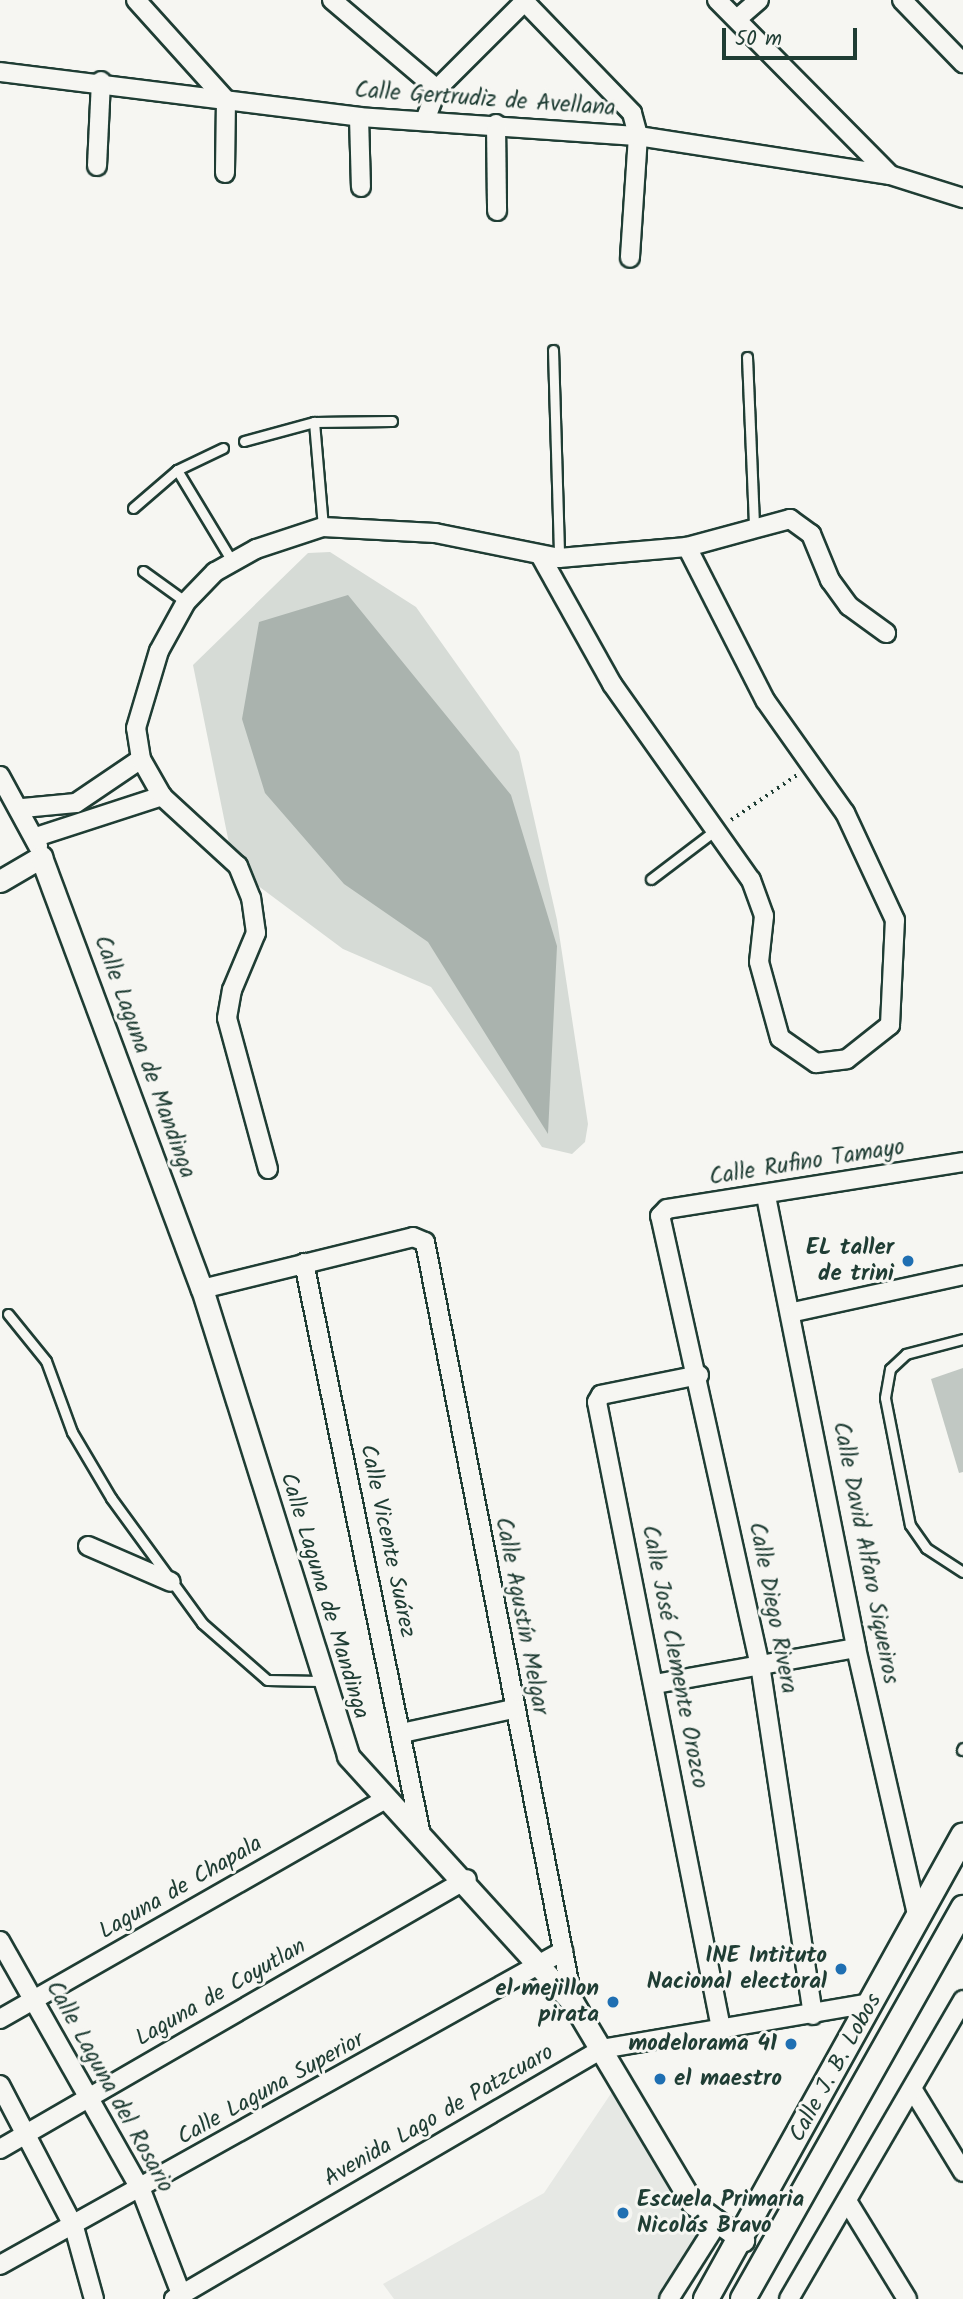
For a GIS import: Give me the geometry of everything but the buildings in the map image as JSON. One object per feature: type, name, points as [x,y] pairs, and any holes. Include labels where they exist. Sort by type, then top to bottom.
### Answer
[{"type":"main road","name":"Calle J. B. Lobos","points":[[706,2299],[743,2239],[963,1836]]},
{"type":"main road","name":"Calle J. B. Lobos","points":[[743,2299],[963,1908]]},
{"type":"street","points":[[136,0],[226,100],[225,173]]},
{"type":"street","points":[[332,0],[437,89]]},
{"type":"street","points":[[717,0],[890,175]]},
{"type":"street","points":[[737,19],[759,0]]},
{"type":"street","points":[[901,0],[963,63]]},
{"type":"street","points":[[426,118],[437,89],[523,1],[621,99],[638,136],[630,258]]},
{"type":"street","name":"Calle Gertrudiz de Avellana","points":[[0,72],[101,81],[359,117],[426,118],[638,136],[890,175],[963,198]]},
{"type":"street","points":[[97,166],[101,81]]},
{"type":"street","points":[[359,117],[361,187]]},
{"type":"street","points":[[496,124],[497,211]]},
{"type":"street","points":[[268,1169],[228,1018],[232,990],[256,933],[251,898],[238,866],[162,796],[141,759],[139,709],[159,651],[186,602],[232,561],[323,527],[435,533],[559,558],[687,547],[774,519],[803,524],[849,607],[886,634]]},
{"type":"street","points":[[540,555],[612,684],[758,895],[764,916],[759,961],[780,1038],[816,1063],[847,1059],[876,1042],[890,1026],[895,1000],[895,920],[845,813],[813,764],[765,700],[687,547]]},
{"type":"street","points":[[23,808],[76,803],[141,759]]},
{"type":"street","points":[[0,776],[23,808],[39,847]]},
{"type":"street","points":[[0,881],[39,847],[86,821],[162,796]]},
{"type":"street","points":[[76,803],[86,821]]},
{"type":"street","name":"Calle Laguna de Mandinga","points":[[39,847],[202,1289],[320,1681],[348,1756],[385,1799],[420,1830],[467,1879],[538,1967],[573,2003],[677,2181],[716,2225],[743,2239]]},
{"type":"street","name":"Calle Rufino Tamayo","points":[[660,1216],[667,1209],[766,1196],[963,1162]]},
{"type":"street","name":"Calle David Alfaro Siqueiros","points":[[766,1196],[794,1312],[856,1648],[918,1919]]},
{"type":"street","name":"Calle Diego Rivera","points":[[660,1216],[699,1375],[760,1666],[813,2015]]},
{"type":"street","name":"Calle Agustín Melgar","points":[[304,1263],[423,1238],[513,1709],[573,2003]]},
{"type":"street","points":[[202,1289],[304,1263]]},
{"type":"street","name":"Calle Vicente Suárez","points":[[304,1263],[420,1830]]},
{"type":"street","points":[[794,1312],[963,1275]]},
{"type":"street","name":"Calle José Clemente Orozco","points":[[699,1375],[601,1395],[597,1402],[721,2028]]},
{"type":"street","points":[[88,1546],[171,1582]]},
{"type":"street","points":[[655,1684],[856,1648]]},
{"type":"street","points":[[402,1733],[513,1709]]},
{"type":"street","name":"Laguna de Chapala","points":[[0,2019],[385,1799]]},
{"type":"street","name":"Laguna de Coyutlan","points":[[0,2149],[467,1879]]},
{"type":"street","name":"Calle Laguna del Rosario","points":[[0,1941],[141,2190],[179,2298]]},
{"type":"street","name":"Calle Laguna Superior","points":[[0,2265],[141,2190],[563,1951]]},
{"type":"street","points":[[789,2299],[963,2000]]},
{"type":"street","name":"Avenida Lago de Patzcuaro","points":[[179,2298],[601,2049],[871,2003]]},
{"type":"street","points":[[0,2085],[24,2137],[74,2227],[94,2299]]},
{"type":"street","points":[[913,2090],[963,2172]]},
{"type":"street","points":[[847,2201],[907,2299]]},
{"type":"street","points":[[669,2299],[716,2225]]},
{"type":"lane","points":[[552,350],[559,558]]},
{"type":"lane","points":[[747,357],[754,527]]},
{"type":"lane","points":[[244,441],[314,422],[392,421]]},
{"type":"lane","points":[[314,422],[323,527]]},
{"type":"lane","points":[[133,508],[177,470],[223,448]]},
{"type":"lane","points":[[177,470],[232,561]]},
{"type":"lane","points":[[143,571],[186,602]]},
{"type":"lane","points":[[650,879],[713,832]]},
{"type":"lane","points":[[8,1314],[46,1361],[72,1432],[171,1582],[246,1667],[289,1685],[320,1681]]},
{"type":"lane","points":[[963,1339],[906,1354],[890,1369],[885,1398],[910,1525],[926,1548],[963,1572]]},
{"type":"path","points":[[713,832],[813,764]]},
{"type":"shaded area","points":[[330,552],[416,607],[519,752],[557,920],[588,1124],[585,1142],[572,1154],[542,1147],[431,987],[343,949],[234,868],[193,665],[308,553]]},
{"type":"shaded area","points":[[348,595],[511,795],[557,946],[548,1134],[428,942],[344,884],[265,793],[242,719],[259,622]]},
{"type":"shaded area","points":[[612,2092],[702,2233],[659,2299],[394,2299],[383,2284],[544,2193]]},
{"type":"place","name":"EL taller de trini","points":[[908,1261]]},
{"type":"place","name":"INE Intituto Nacional electoral","points":[[841,1969]]},
{"type":"place","name":"el mejillon pirata","points":[[613,2002]]},
{"type":"place","name":"modelorama 41","points":[[791,2044]]},
{"type":"place","name":"el maestro","points":[[660,2079]]},
{"type":"place","name":"Escuela Primaria Nicolás Bravo","points":[[623,2213]]}]
